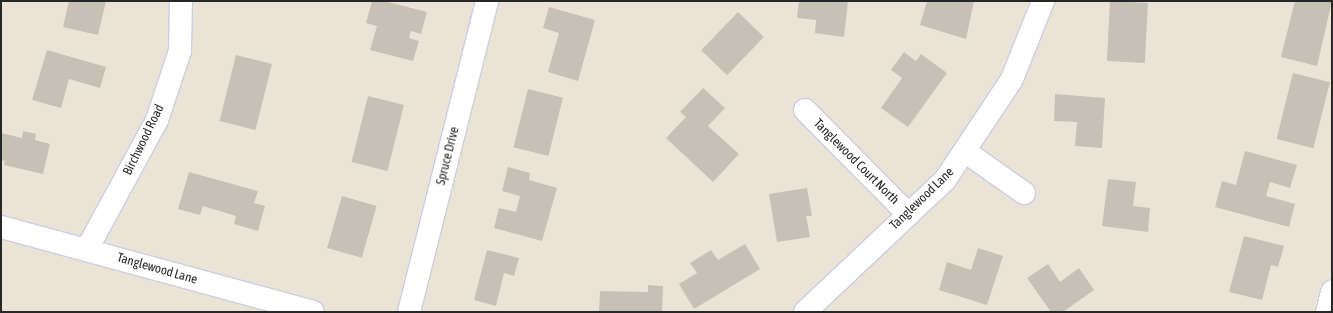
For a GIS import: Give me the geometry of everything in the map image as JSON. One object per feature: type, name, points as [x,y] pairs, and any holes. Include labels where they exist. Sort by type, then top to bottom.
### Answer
[{"type":"street","name":"Birchwood Road","points":[[87,249],[157,120],[180,51],[181,1]]},
{"type":"street","name":"Spruce Drive","points":[[409,312],[487,1]]},
{"type":"street","name":"Tanglewood Lane","points":[[805,312],[945,180],[966,152],[1012,79],[1043,1]]},
{"type":"street","name":"Tanglewood Court North","points":[[805,110],[908,214]]},
{"type":"street","points":[[966,152],[1024,193]]},
{"type":"street","name":"Tanglewood Lane","points":[[1,227],[87,249],[313,312]]},
{"type":"street","points":[[1327,312],[1332,292]]},
{"type":"building","points":[[69,1],[106,1],[98,35],[63,27]]},
{"type":"building","points":[[372,1],[384,1],[427,12],[421,34],[411,31],[409,38],[419,41],[413,61],[370,50],[377,26],[366,23]]},
{"type":"building","points":[[799,1],[848,1],[844,37],[815,33],[816,20],[797,18]]},
{"type":"building","points":[[927,1],[974,1],[966,39],[920,25]]},
{"type":"building","points":[[1110,1],[1148,3],[1145,63],[1107,61]]},
{"type":"building","points":[[1295,1],[1332,1],[1317,66],[1281,57]]},
{"type":"building","points":[[549,7],[595,20],[578,81],[548,72],[559,33],[543,28]]},
{"type":"building","points":[[738,12],[764,37],[727,75],[701,50]]},
{"type":"building","points":[[47,50],[106,67],[100,88],[69,79],[61,108],[32,100]]},
{"type":"building","points":[[904,52],[916,61],[921,54],[947,73],[908,127],[881,108],[902,78],[891,70]]},
{"type":"building","points":[[236,55],[272,64],[255,130],[220,121]]},
{"type":"building","points":[[1293,73],[1330,82],[1313,148],[1277,139]]},
{"type":"building","points":[[703,88],[725,108],[708,126],[739,154],[713,182],[666,138],[686,117],[680,112]]},
{"type":"building","points":[[528,89],[563,98],[548,156],[513,147]]},
{"type":"building","points":[[1055,94],[1105,98],[1102,148],[1075,146],[1077,122],[1054,121]]},
{"type":"building","points":[[368,96],[404,105],[387,171],[352,162]]},
{"type":"building","points":[[23,131],[36,134],[35,140],[50,144],[43,174],[4,165],[5,161],[1,160],[1,133],[22,138]]},
{"type":"building","points":[[1245,151],[1297,165],[1290,188],[1270,182],[1266,196],[1295,204],[1289,227],[1215,207],[1222,181],[1236,185]]},
{"type":"building","points":[[508,167],[530,173],[529,180],[557,188],[542,241],[494,228],[499,208],[516,212],[520,196],[502,191]]},
{"type":"building","points":[[189,172],[258,191],[254,203],[265,206],[258,231],[234,224],[236,216],[203,206],[200,215],[178,209]]},
{"type":"building","points":[[1108,179],[1136,182],[1133,206],[1150,208],[1148,232],[1102,226]]},
{"type":"building","points":[[807,188],[812,216],[806,216],[810,237],[777,242],[769,194]]},
{"type":"building","points":[[342,196],[377,206],[362,258],[327,248]]},
{"type":"building","points":[[1244,236],[1284,246],[1278,267],[1271,265],[1262,300],[1229,292]]},
{"type":"building","points":[[745,244],[760,269],[694,309],[679,284],[697,273],[690,263],[711,250],[718,260]]},
{"type":"building","points":[[978,248],[1003,256],[987,305],[939,290],[947,262],[971,270]]},
{"type":"building","points":[[487,250],[519,258],[514,276],[504,273],[496,306],[474,300]]},
{"type":"building","points":[[1048,264],[1060,282],[1079,268],[1094,290],[1063,312],[1051,312],[1027,278]]},
{"type":"building","points":[[648,285],[663,286],[662,312],[599,312],[600,291],[648,292]]}]
